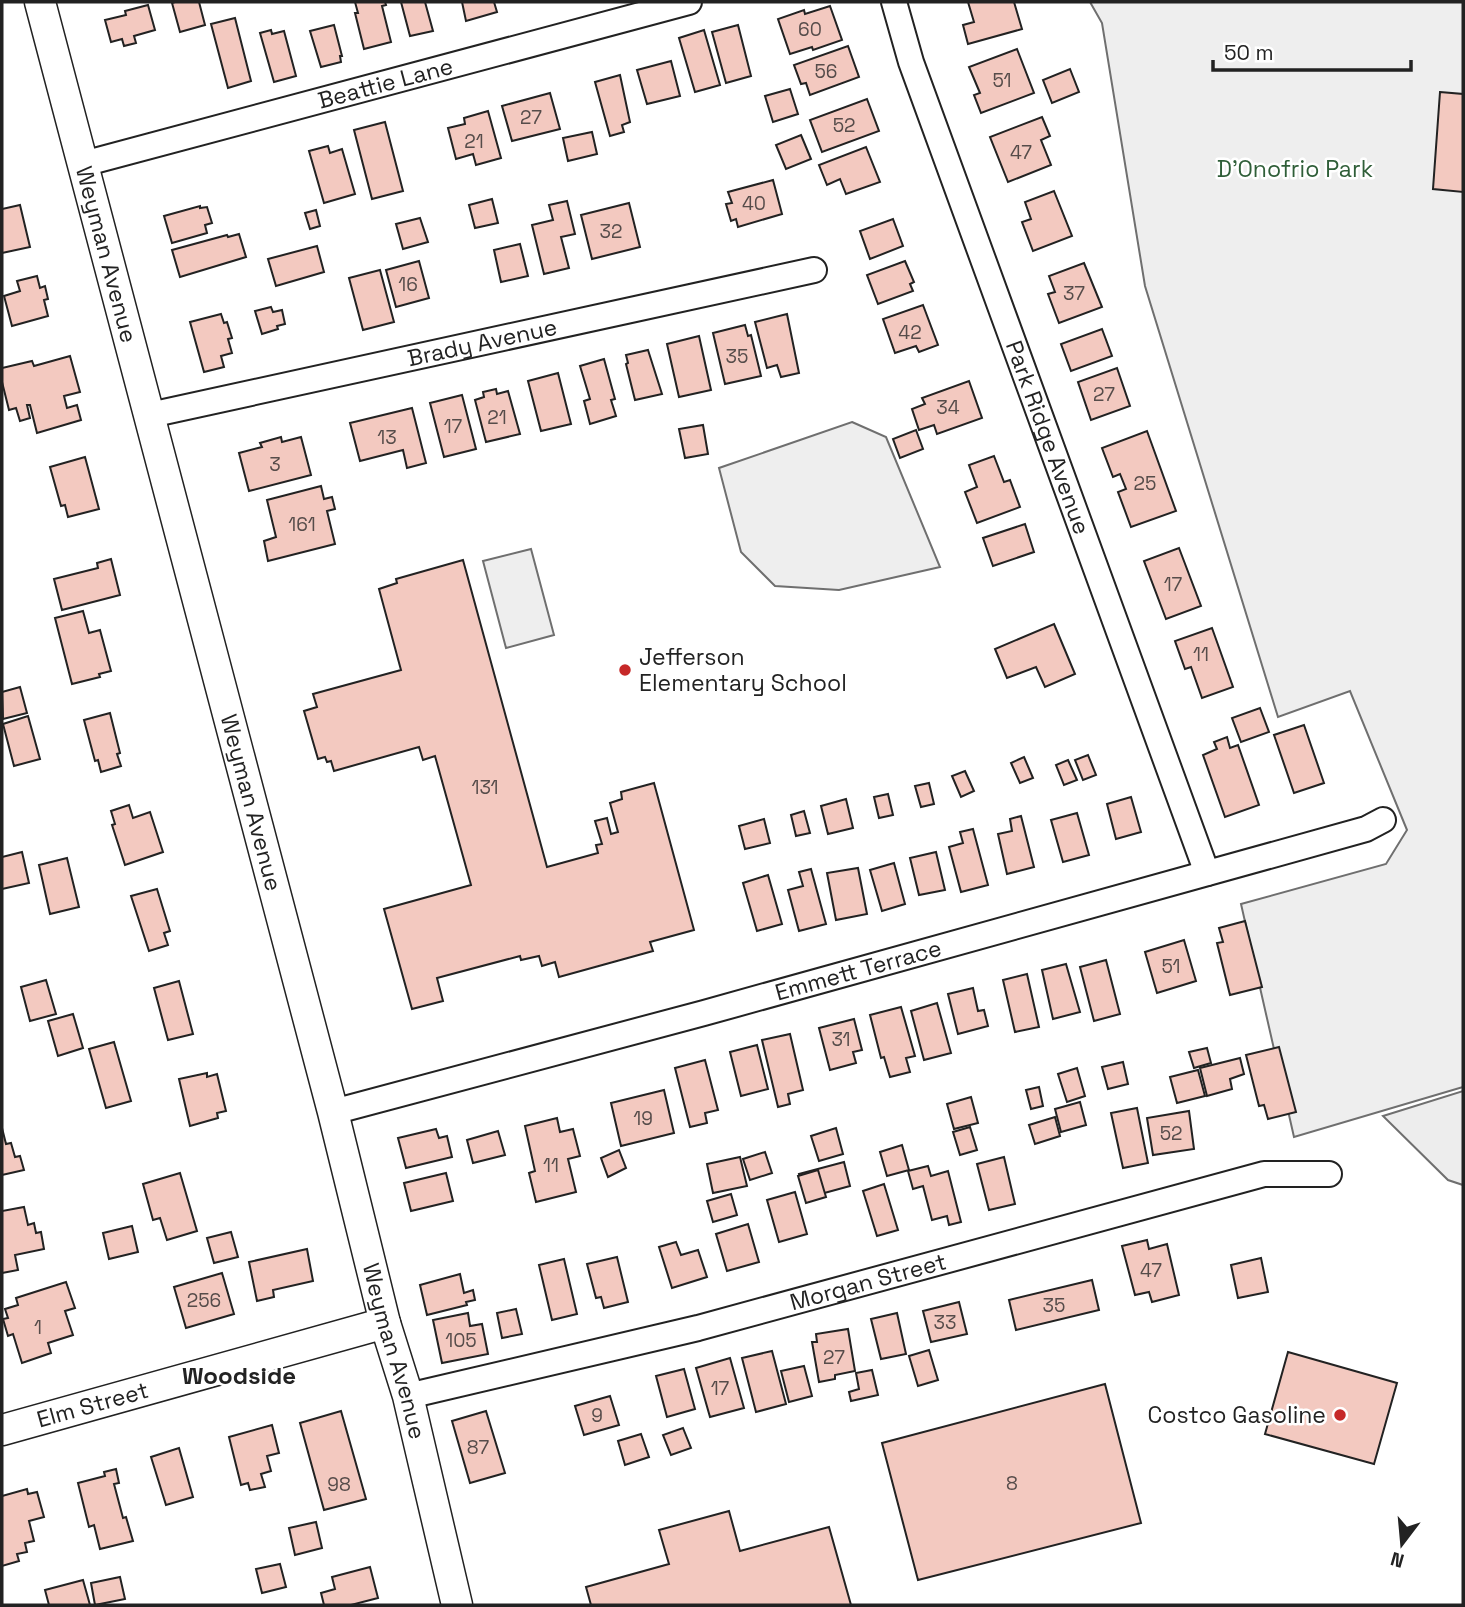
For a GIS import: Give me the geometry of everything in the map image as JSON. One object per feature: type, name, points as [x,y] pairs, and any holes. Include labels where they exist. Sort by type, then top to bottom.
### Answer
[{"type":"street","name":"Weyman Avenue","points":[[40,2],[333,1112],[385,1323],[408,1396],[457,1605]]},
{"type":"street","name":"Beattie Lane","points":[[83,163],[689,2]]},
{"type":"street","name":"Park Ridge Avenue","points":[[894,2],[911,62],[1208,873]]},
{"type":"street","name":"Brady Avenue","points":[[150,415],[814,270]]},
{"type":"street","name":"Emmett Terrace","points":[[333,1112],[704,1013],[1208,873],[1366,829],[1382,820]]},
{"type":"street","name":"Morgan Street","points":[[408,1396],[698,1328],[1264,1174],[1329,1174]]},
{"type":"street","name":"Elm Street","points":[[2,1430],[385,1323]]},
{"type":"green space","name":"D'Onofrio Park","points":[[1090,2],[1463,2],[1463,1087],[1294,1137],[1241,904],[1386,864],[1407,830],[1350,691],[1278,717],[1145,286],[1102,23]]},
{"type":"green space","points":[[852,422],[886,437],[940,567],[839,590],[775,586],[741,552],[719,468]]},
{"type":"green space","points":[[531,549],[554,635],[506,648],[483,561]]},
{"type":"shaded area","points":[[1463,1091],[1463,1185],[1448,1180],[1383,1116]]},
{"type":"building","points":[[199,2],[205,25],[180,32],[172,3]]},
{"type":"building","points":[[355,2],[385,2],[386,5],[382,6],[391,42],[364,49]]},
{"type":"building","points":[[401,2],[425,2],[433,31],[410,36]]},
{"type":"building","points":[[462,2],[494,2],[497,12],[466,21]]},
{"type":"building","points":[[968,2],[1014,2],[1022,29],[968,44],[963,25],[974,22]]},
{"type":"building","points":[[148,5],[155,30],[134,36],[136,43],[124,46],[122,39],[111,42],[105,20],[126,15],[125,11]]},
{"type":"building","points":[[830,6],[842,40],[813,50],[812,47],[790,54],[778,19],[804,10],[805,14]]},
{"type":"building","points":[[235,18],[251,81],[228,88],[211,24]]},
{"type":"building","points":[[334,25],[341,62],[321,67],[310,31]]},
{"type":"building","points":[[738,25],[751,76],[726,83],[712,32]]},
{"type":"building","points":[[271,30],[272,34],[284,31],[296,76],[274,82],[260,33]]},
{"type":"building","points":[[704,30],[720,85],[695,92],[679,38]]},
{"type":"building","points":[[848,46],[859,77],[810,95],[806,83],[801,84],[794,65]]},
{"type":"building","points":[[1017,49],[1034,93],[981,113],[974,95],[980,93],[969,67]]},
{"type":"building","points":[[671,61],[680,96],[647,104],[637,70]]},
{"type":"building","points":[[1070,69],[1079,92],[1052,103],[1043,80]]},
{"type":"building","points":[[620,75],[630,122],[622,125],[624,132],[610,136],[595,82]]},
{"type":"building","points":[[790,89],[798,114],[773,122],[765,96]]},
{"type":"building","points":[[1440,92],[1463,94],[1463,192],[1433,189]]},
{"type":"building","points":[[550,93],[560,129],[512,141],[502,106]]},
{"type":"building","points":[[867,99],[879,131],[822,152],[810,120]]},
{"type":"building","points":[[488,111],[501,158],[476,165],[473,154],[456,159],[448,128],[465,124],[464,118]]},
{"type":"building","points":[[1042,117],[1050,136],[1041,140],[1051,165],[1008,182],[990,137]]},
{"type":"building","points":[[385,122],[403,191],[372,199],[354,130]]},
{"type":"building","points":[[592,132],[597,154],[568,161],[563,138]]},
{"type":"building","points":[[801,135],[811,159],[786,169],[776,145]]},
{"type":"building","points":[[328,146],[330,153],[342,149],[355,194],[324,203],[309,151]]},
{"type":"building","points":[[866,147],[880,182],[846,194],[840,179],[827,185],[819,165]]},
{"type":"building","points":[[773,180],[782,214],[738,227],[736,219],[731,221],[726,204],[732,203],[728,192]]},
{"type":"building","points":[[1054,191],[1072,236],[1033,251],[1022,222],[1031,219],[1025,202]]},
{"type":"building","points":[[492,199],[498,223],[475,228],[469,205]]},
{"type":"building","points":[[567,201],[575,234],[561,237],[569,268],[544,274],[532,225],[553,220],[549,205]]},
{"type":"building","points":[[629,203],[640,247],[592,259],[581,215]]},
{"type":"building","points":[[20,205],[30,247],[2,253],[2,209]]},
{"type":"building","points":[[200,206],[207,207],[212,223],[205,225],[207,233],[172,243],[164,216]]},
{"type":"building","points":[[316,210],[320,226],[310,229],[305,213]]},
{"type":"building","points":[[420,218],[428,242],[403,249],[396,224]]},
{"type":"building","points":[[893,219],[903,246],[870,259],[860,231]]},
{"type":"building","points":[[239,234],[246,257],[180,277],[172,250]]},
{"type":"building","points":[[520,244],[528,276],[501,282],[494,250]]},
{"type":"building","points":[[317,246],[324,272],[276,286],[268,259]]},
{"type":"building","points":[[419,261],[429,298],[396,307],[386,270]]},
{"type":"building","points":[[905,261],[914,282],[910,284],[913,291],[878,304],[867,275]]},
{"type":"building","points":[[1084,263],[1102,307],[1059,323],[1048,294],[1055,292],[1049,276]]},
{"type":"building","points":[[380,270],[394,322],[363,330],[349,278]]},
{"type":"building","points":[[37,276],[40,288],[45,286],[48,299],[44,300],[48,316],[12,326],[4,296],[20,291],[17,281]]},
{"type":"building","points":[[923,305],[938,345],[919,352],[916,346],[895,353],[883,319]]},
{"type":"building","points":[[271,307],[273,312],[282,310],[285,324],[262,334],[255,311]]},
{"type":"building","points":[[221,314],[224,323],[227,322],[232,338],[228,339],[232,353],[221,356],[224,367],[204,372],[190,322]]},
{"type":"building","points":[[787,314],[799,373],[781,377],[777,365],[767,368],[755,322]]},
{"type":"building","points":[[745,325],[748,336],[751,335],[761,376],[725,384],[713,333]]},
{"type":"building","points":[[1102,329],[1112,356],[1071,371],[1061,344]]},
{"type":"building","points":[[699,336],[711,390],[679,397],[667,344]]},
{"type":"building","points":[[648,350],[662,394],[635,400],[626,355]]},
{"type":"building","points":[[70,356],[80,392],[64,396],[67,408],[77,405],[81,420],[37,433],[30,405],[27,405],[30,418],[20,421],[16,408],[9,410],[2,382],[2,368],[32,361],[34,366]]},
{"type":"building","points":[[604,359],[615,399],[611,400],[616,416],[590,424],[584,401],[590,399],[580,366]]},
{"type":"building","points":[[1117,368],[1130,406],[1091,420],[1078,382]]},
{"type":"building","points":[[558,373],[571,424],[541,431],[528,381]]},
{"type":"building","points":[[969,381],[982,418],[937,434],[934,425],[919,430],[912,409],[925,404],[922,398]]},
{"type":"building","points":[[496,389],[497,394],[508,391],[520,434],[486,442],[475,400],[484,397],[483,392]]},
{"type":"building","points":[[462,395],[476,449],[444,457],[430,403]]},
{"type":"building","points":[[412,408],[426,463],[407,468],[403,450],[360,461],[350,423]]},
{"type":"building","points":[[703,425],[708,454],[685,458],[679,429]]},
{"type":"building","points":[[916,430],[923,449],[900,458],[893,439]]},
{"type":"building","points":[[1147,431],[1176,511],[1131,527],[1118,492],[1126,489],[1120,474],[1113,477],[1102,448]]},
{"type":"building","points":[[281,437],[282,442],[301,437],[311,475],[249,491],[239,453],[262,447],[260,443]]},
{"type":"building","points":[[994,456],[1004,482],[1010,480],[1020,507],[977,523],[965,492],[977,487],[969,465]]},
{"type":"building","points":[[85,457],[99,509],[68,517],[65,505],[61,506],[50,467]]},
{"type":"building","points":[[321,486],[324,499],[332,497],[335,509],[327,511],[335,544],[268,561],[264,541],[276,537],[267,500]]},
{"type":"building","points":[[1025,524],[1034,552],[993,566],[983,538]]},
{"type":"building","points":[[1179,548],[1201,606],[1166,619],[1144,561]]},
{"type":"building","points":[[111,559],[120,595],[62,610],[54,579],[98,568],[97,563]]},
{"type":"building","points":[[463,560],[547,867],[598,853],[596,845],[602,844],[595,821],[607,818],[611,834],[618,832],[610,803],[622,799],[621,792],[654,783],[694,930],[650,942],[653,951],[559,977],[555,962],[542,966],[539,956],[521,960],[520,956],[437,978],[443,1001],[412,1009],[384,909],[471,885],[435,756],[423,760],[419,747],[334,771],[331,761],[327,762],[325,757],[318,759],[304,711],[317,707],[313,694],[401,670],[379,589],[397,583],[396,579]]},
{"type":"building","points":[[83,611],[89,633],[100,630],[111,671],[99,674],[100,677],[72,684],[55,618]]},
{"type":"building","points":[[1054,624],[1075,674],[1045,687],[1036,667],[1007,678],[995,649]]},
{"type":"building","points":[[1212,628],[1233,687],[1202,698],[1191,667],[1185,669],[1175,641]]},
{"type":"building","points":[[20,687],[27,713],[3,719],[2,692]]},
{"type":"building","points":[[1260,708],[1269,732],[1241,742],[1232,718]]},
{"type":"building","points":[[110,713],[121,766],[101,772],[98,760],[95,761],[84,720]]},
{"type":"building","points":[[28,716],[40,759],[14,766],[3,724]]},
{"type":"building","points":[[1304,725],[1324,783],[1294,793],[1274,735]]},
{"type":"building","points":[[1227,737],[1230,748],[1238,745],[1259,805],[1225,817],[1203,755],[1217,749],[1214,742]]},
{"type":"building","points":[[1088,755],[1096,775],[1083,780],[1075,760]]},
{"type":"building","points":[[1024,757],[1033,778],[1020,783],[1011,763]]},
{"type":"building","points":[[1068,760],[1077,780],[1064,785],[1056,765]]},
{"type":"building","points":[[965,771],[974,791],[961,797],[952,776]]},
{"type":"building","points":[[929,783],[934,804],[921,807],[915,786]]},
{"type":"building","points":[[888,794],[893,815],[879,818],[874,797]]},
{"type":"building","points":[[1131,797],[1141,832],[1116,839],[1107,804]]},
{"type":"building","points":[[846,799],[853,828],[828,834],[821,806]]},
{"type":"building","points":[[129,805],[133,818],[150,812],[163,852],[125,865],[112,825],[115,824],[111,811]]},
{"type":"building","points":[[804,811],[810,833],[796,836],[791,815]]},
{"type":"building","points":[[1077,813],[1089,855],[1063,862],[1051,820]]},
{"type":"building","points":[[1021,816],[1034,867],[1007,874],[998,834],[1012,831],[1010,819]]},
{"type":"building","points":[[764,819],[770,843],[745,849],[739,826]]},
{"type":"building","points":[[973,829],[988,885],[961,892],[949,847],[963,843],[960,832]]},
{"type":"building","points":[[22,852],[29,883],[2,889],[2,857]]},
{"type":"building","points":[[936,852],[945,890],[919,895],[910,858]]},
{"type":"building","points":[[67,858],[79,907],[50,914],[39,865]]},
{"type":"building","points":[[894,863],[905,904],[882,911],[870,870]]},
{"type":"building","points":[[858,868],[867,914],[836,920],[827,873]]},
{"type":"building","points":[[811,869],[826,924],[799,931],[788,890],[803,886],[799,872]]},
{"type":"building","points":[[768,875],[782,924],[757,931],[743,883]]},
{"type":"building","points":[[157,889],[170,931],[164,933],[168,945],[149,951],[131,896]]},
{"type":"building","points":[[1245,921],[1262,987],[1230,995],[1217,943],[1223,942],[1219,928]]},
{"type":"building","points":[[1184,940],[1196,981],[1157,993],[1145,952]]},
{"type":"building","points":[[1106,960],[1120,1014],[1094,1021],[1080,967]]},
{"type":"building","points":[[1066,964],[1080,1012],[1053,1019],[1042,970]]},
{"type":"building","points":[[1027,974],[1039,1027],[1015,1032],[1003,980]]},
{"type":"building","points":[[46,980],[56,1014],[30,1021],[21,987]]},
{"type":"building","points":[[179,981],[193,1034],[168,1040],[154,988]]},
{"type":"building","points":[[973,988],[978,1011],[984,1010],[988,1026],[958,1034],[948,994]]},
{"type":"building","points":[[937,1003],[951,1053],[924,1060],[911,1011]]},
{"type":"building","points":[[901,1007],[915,1056],[906,1058],[910,1072],[890,1077],[884,1057],[881,1058],[870,1015]]},
{"type":"building","points":[[73,1014],[83,1048],[58,1056],[48,1021]]},
{"type":"building","points":[[854,1019],[862,1050],[853,1052],[856,1063],[830,1070],[819,1028]]},
{"type":"building","points":[[790,1034],[803,1090],[788,1094],[790,1104],[778,1107],[762,1040]]},
{"type":"building","points":[[114,1042],[131,1101],[106,1108],[89,1049]]},
{"type":"building","points":[[757,1045],[768,1089],[741,1096],[730,1052]]},
{"type":"building","points":[[1279,1047],[1296,1112],[1268,1119],[1264,1105],[1259,1106],[1246,1055]]},
{"type":"building","points":[[1207,1048],[1211,1063],[1194,1068],[1189,1052]]},
{"type":"building","points":[[1240,1058],[1244,1074],[1230,1079],[1232,1089],[1207,1096],[1200,1068]]},
{"type":"building","points":[[705,1060],[718,1110],[705,1113],[707,1123],[690,1127],[675,1068]]},
{"type":"building","points":[[1123,1062],[1128,1084],[1108,1089],[1102,1067]]},
{"type":"building","points":[[1077,1068],[1085,1096],[1067,1102],[1058,1074]]},
{"type":"building","points":[[1198,1070],[1205,1096],[1177,1103],[1170,1077]]},
{"type":"building","points":[[207,1073],[207,1077],[217,1074],[226,1111],[217,1113],[218,1118],[190,1126],[179,1079]]},
{"type":"building","points":[[1039,1087],[1043,1106],[1031,1109],[1026,1090]]},
{"type":"building","points":[[664,1090],[674,1133],[621,1146],[611,1103]]},
{"type":"building","points":[[971,1097],[978,1123],[954,1129],[947,1104]]},
{"type":"building","points":[[1080,1102],[1086,1125],[1061,1132],[1055,1109]]},
{"type":"building","points":[[1137,1108],[1148,1163],[1123,1168],[1111,1113]]},
{"type":"building","points":[[1189,1111],[1194,1149],[1153,1155],[1147,1118]]},
{"type":"building","points":[[1055,1117],[1060,1136],[1035,1144],[1029,1125]]},
{"type":"building","points":[[557,1118],[560,1132],[573,1129],[580,1156],[568,1159],[576,1192],[536,1202],[529,1173],[535,1171],[525,1126]]},
{"type":"building","points":[[970,1127],[977,1150],[960,1155],[953,1132]]},
{"type":"building","points":[[2,1128],[6,1144],[11,1143],[15,1157],[20,1156],[24,1170],[2,1175]]},
{"type":"building","points":[[836,1128],[843,1154],[819,1161],[811,1136]]},
{"type":"building","points":[[436,1129],[439,1138],[447,1136],[452,1157],[406,1168],[398,1138]]},
{"type":"building","points":[[498,1131],[505,1155],[473,1163],[467,1140]]},
{"type":"building","points":[[902,1145],[909,1170],[887,1176],[880,1152]]},
{"type":"building","points":[[619,1150],[626,1168],[608,1177],[601,1158]]},
{"type":"building","points":[[765,1152],[772,1173],[750,1180],[743,1159]]},
{"type":"building","points":[[740,1157],[747,1186],[713,1193],[707,1164]]},
{"type":"building","points":[[1004,1157],[1015,1204],[989,1210],[977,1164]]},
{"type":"building","points":[[844,1162],[850,1186],[806,1198],[799,1174]]},
{"type":"building","points":[[928,1166],[931,1176],[948,1171],[961,1222],[949,1225],[947,1216],[932,1220],[923,1186],[913,1189],[908,1171]]},
{"type":"building","points":[[818,1170],[826,1197],[806,1203],[798,1176]]},
{"type":"building","points":[[180,1173],[197,1231],[167,1240],[160,1218],[153,1220],[143,1184]]},
{"type":"building","points":[[446,1173],[453,1201],[411,1211],[404,1183]]},
{"type":"building","points":[[884,1184],[898,1230],[877,1236],[863,1191]]},
{"type":"building","points":[[795,1192],[807,1234],[779,1242],[767,1200]]},
{"type":"building","points":[[731,1194],[737,1215],[713,1222],[707,1201]]},
{"type":"building","points":[[24,1207],[28,1225],[34,1223],[36,1233],[41,1232],[44,1249],[15,1255],[18,1270],[2,1273],[2,1211]]},
{"type":"building","points":[[748,1224],[759,1262],[727,1271],[716,1234]]},
{"type":"building","points":[[132,1226],[138,1252],[109,1259],[103,1233]]},
{"type":"building","points":[[231,1232],[238,1257],[214,1263],[207,1238]]},
{"type":"building","points":[[1147,1240],[1149,1249],[1167,1244],[1179,1295],[1152,1302],[1149,1292],[1135,1295],[1122,1246]]},
{"type":"building","points":[[676,1242],[681,1255],[698,1250],[707,1277],[672,1288],[659,1247]]},
{"type":"building","points":[[307,1249],[313,1281],[273,1290],[274,1297],[257,1301],[249,1262]]},
{"type":"building","points":[[617,1257],[628,1302],[604,1308],[601,1297],[596,1298],[587,1264]]},
{"type":"building","points":[[1261,1258],[1268,1292],[1238,1298],[1231,1265]]},
{"type":"building","points":[[564,1259],[577,1314],[552,1320],[539,1265]]},
{"type":"building","points":[[222,1273],[234,1314],[186,1328],[174,1287]]},
{"type":"building","points":[[460,1274],[464,1293],[473,1290],[475,1300],[466,1302],[467,1305],[427,1315],[420,1285]]},
{"type":"building","points":[[1092,1280],[1099,1310],[1016,1330],[1009,1300]]},
{"type":"building","points":[[66,1282],[75,1308],[65,1311],[73,1335],[48,1343],[51,1353],[22,1363],[13,1334],[8,1336],[3,1319],[8,1318],[5,1309],[18,1305],[16,1298]]},
{"type":"building","points":[[959,1302],[967,1334],[931,1342],[923,1311]]},
{"type":"building","points":[[516,1309],[522,1334],[502,1338],[497,1313]]},
{"type":"building","points":[[468,1313],[470,1326],[482,1324],[488,1354],[442,1363],[433,1320]]},
{"type":"building","points":[[897,1313],[906,1354],[881,1359],[871,1319]]},
{"type":"building","points":[[848,1329],[855,1371],[819,1382],[812,1342],[817,1342],[816,1334]]},
{"type":"building","points":[[929,1350],[938,1380],[918,1386],[909,1356]]},
{"type":"building","points":[[772,1351],[786,1404],[756,1412],[742,1358]]},
{"type":"building","points":[[1288,1352],[1397,1383],[1374,1464],[1265,1434]]},
{"type":"building","points":[[730,1358],[744,1408],[710,1417],[696,1368]]},
{"type":"building","points":[[804,1366],[812,1396],[789,1402],[781,1371]]},
{"type":"building","points":[[684,1369],[695,1409],[667,1417],[656,1376]]},
{"type":"building","points":[[872,1370],[878,1395],[851,1401],[849,1392],[859,1389],[856,1373]]},
{"type":"building","points":[[1105,1384],[1141,1523],[918,1580],[882,1443]]},
{"type":"building","points":[[610,1396],[619,1425],[584,1435],[575,1406]]},
{"type":"building","points":[[341,1411],[366,1499],[324,1510],[300,1423]]},
{"type":"building","points":[[486,1411],[505,1473],[470,1483],[452,1421]]},
{"type":"building","points":[[272,1425],[279,1453],[267,1456],[271,1471],[261,1474],[265,1487],[250,1490],[248,1483],[241,1485],[229,1437]]},
{"type":"building","points":[[683,1428],[691,1448],[671,1455],[663,1435]]},
{"type":"building","points":[[641,1434],[649,1457],[625,1465],[618,1441]]},
{"type":"building","points":[[179,1448],[193,1497],[166,1505],[151,1457]]},
{"type":"building","points":[[116,1469],[119,1483],[114,1484],[123,1518],[126,1517],[133,1541],[100,1549],[94,1525],[89,1527],[78,1483],[105,1476],[104,1472]]},
{"type":"building","points":[[27,1489],[28,1494],[37,1492],[44,1517],[29,1521],[34,1541],[25,1543],[27,1552],[17,1554],[19,1561],[2,1566],[2,1496]]},
{"type":"building","points":[[729,1511],[740,1551],[829,1527],[851,1605],[591,1605],[586,1587],[669,1564],[659,1530]]},
{"type":"building","points":[[316,1522],[322,1548],[295,1555],[289,1528]]},
{"type":"building","points":[[280,1564],[286,1587],[262,1593],[256,1569]]},
{"type":"building","points":[[370,1567],[378,1598],[351,1605],[324,1605],[321,1593],[335,1589],[332,1577]]},
{"type":"building","points":[[120,1577],[125,1599],[95,1605],[91,1583]]},
{"type":"building","points":[[83,1580],[90,1605],[49,1605],[45,1590]]},
{"type":"place","name":"Jefferson Elementary School","points":[[625,670]]},
{"type":"place","name":"Costco Gasoline","points":[[1340,1415]]},
{"type":"district","name":"Woodside","points":[[239,1376]]}]
